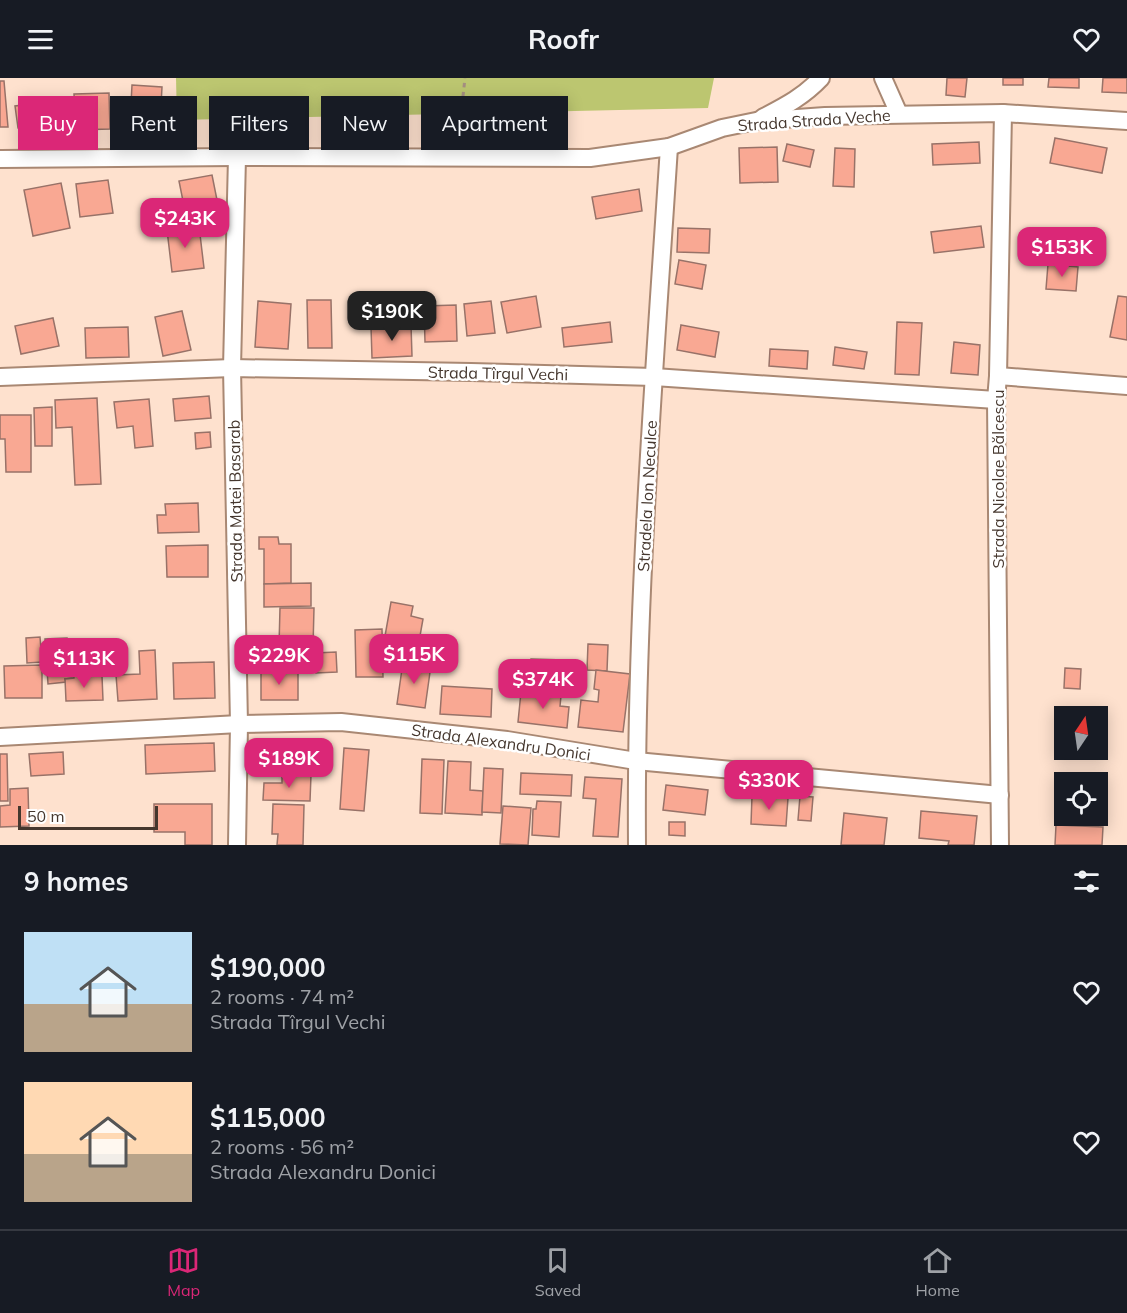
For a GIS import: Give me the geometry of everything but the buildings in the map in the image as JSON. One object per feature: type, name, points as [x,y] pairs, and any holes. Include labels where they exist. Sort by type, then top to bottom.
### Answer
[{"type":"street","points":[[756,121],[794,102],[821,78]]},
{"type":"street","points":[[884,78],[899,114]]},
{"type":"street","name":"Strada Strada Veche","points":[[0,159],[590,158],[669,147],[722,128],[756,121],[825,116],[1003,113],[1127,121]]},
{"type":"street","name":"Strada Nicolae Bălcescu","points":[[1000,845],[996,399],[1003,113]]},
{"type":"street","name":"Stradela Ion Neculce","points":[[637,845],[636,761],[642,565],[669,147]]},
{"type":"street","name":"Strada Matei Basarab","points":[[237,157],[232,368],[239,724],[237,845]]},
{"type":"street","name":"Strada Tîrgul Vechi","points":[[0,376],[232,368],[471,372],[654,377],[996,399]]},
{"type":"street","points":[[998,376],[1127,386]]},
{"type":"street","name":"Strada Alexandru Donici","points":[[0,737],[239,724],[341,722],[507,740],[636,761],[1000,795]]},
{"type":"path","points":[[456,157],[465,78]]},
{"type":"green space","points":[[176,78],[714,78],[708,108],[568,111],[568,96],[421,96],[421,114],[409,115],[409,96],[321,96],[321,117],[309,117],[309,96],[209,96],[209,119],[197,120],[197,96],[176,96]]}]
